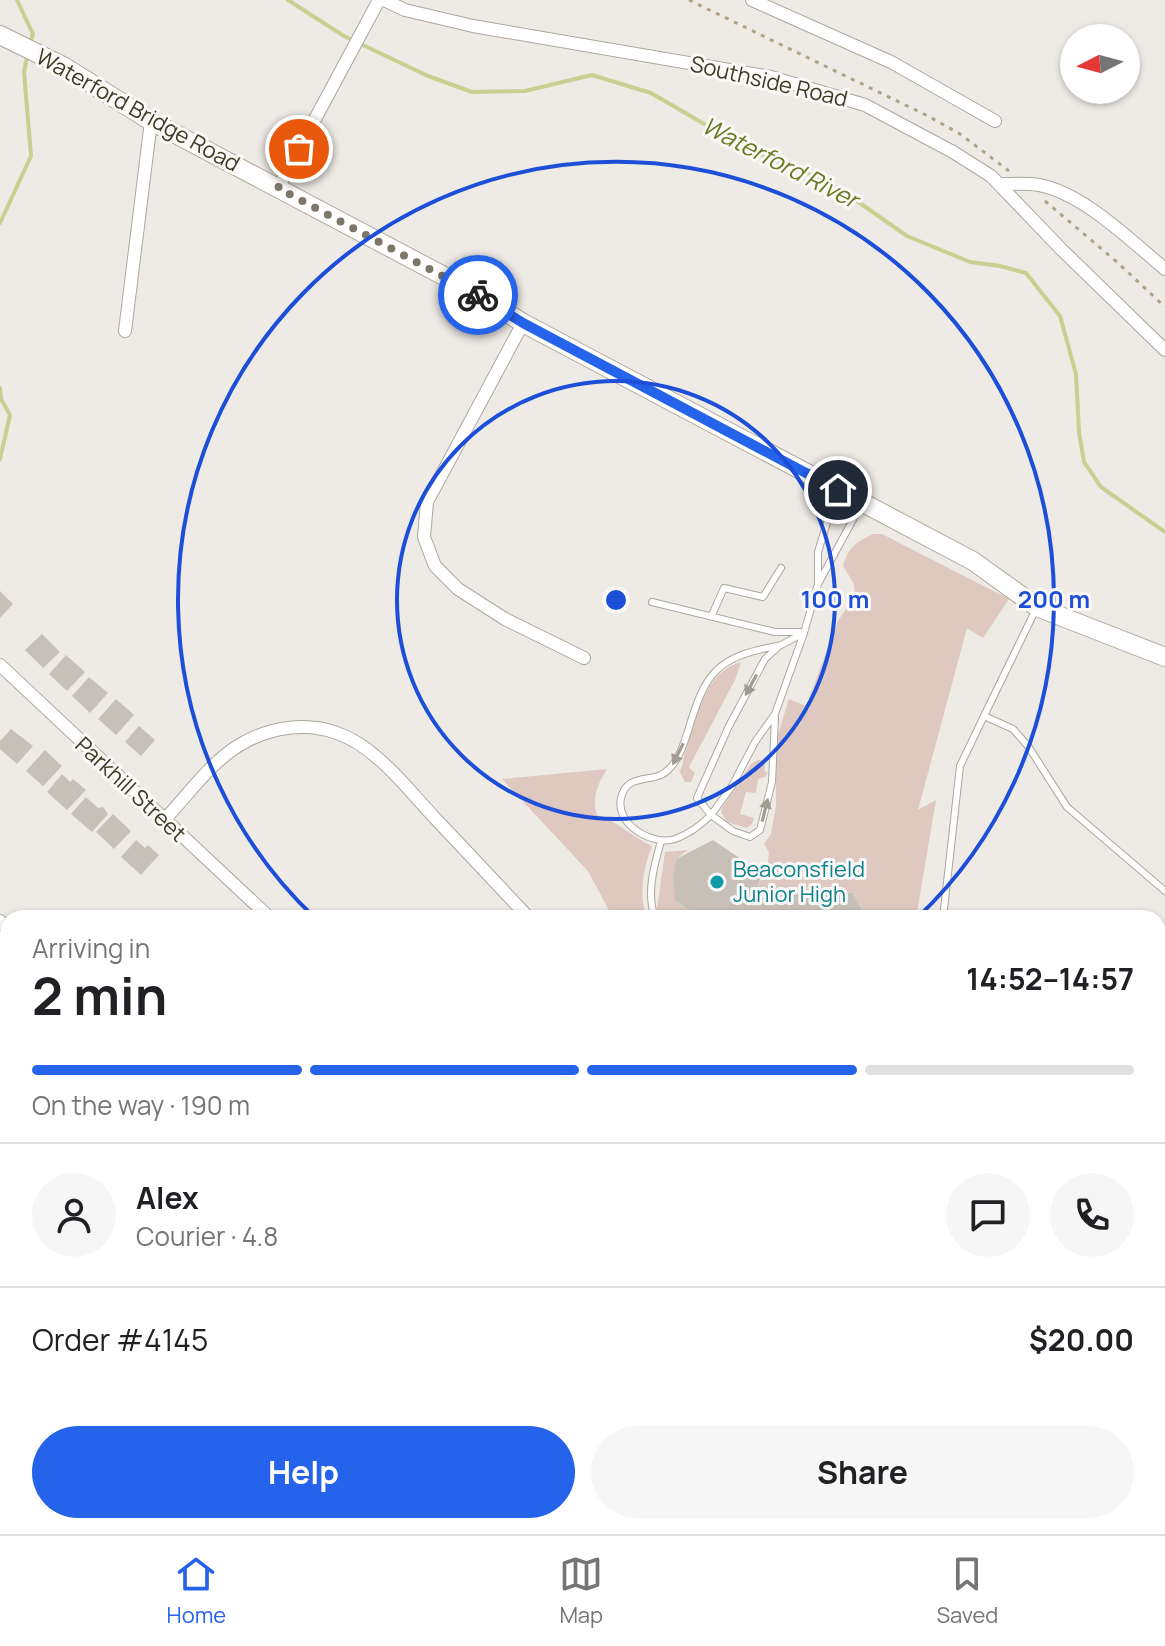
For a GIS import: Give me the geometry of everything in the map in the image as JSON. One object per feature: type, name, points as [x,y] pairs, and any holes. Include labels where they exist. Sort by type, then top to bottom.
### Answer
[{"type":"main road","name":"Waterford Bridge Road","points":[[7,39],[63,66],[151,121],[474,292],[523,323],[973,561],[1037,607],[1165,657]]},
{"type":"street","points":[[278,188],[368,20],[382,0]]},
{"type":"street","name":"Southside Road","points":[[382,0],[405,10],[473,26],[771,77],[876,110],[953,152],[1001,184],[1061,249],[1165,350]]},
{"type":"street","points":[[752,0],[891,62],[995,121]]},
{"type":"street","points":[[125,331],[151,121]]},
{"type":"street","points":[[1001,184],[1038,185],[1057,190],[1108,223],[1165,269]]},
{"type":"street","points":[[523,323],[427,502],[424,537],[435,566],[458,589],[505,619],[584,658]]},
{"type":"street","name":"Parkhill Street","points":[[0,665],[258,910]]},
{"type":"street","points":[[165,819],[223,757],[251,739],[282,728],[303,726],[338,733],[380,759],[522,910]]},
{"type":"lane","points":[[818,584],[818,552],[838,490]]},
{"type":"lane","points":[[804,633],[779,646],[739,655],[721,665],[706,681],[696,700],[680,755],[671,768],[663,776],[638,778],[627,786],[621,797],[621,812],[629,825],[661,841],[674,839],[691,831],[711,815],[732,786],[755,742],[775,714],[804,633],[818,584],[862,502]]},
{"type":"lane","points":[[712,615],[724,588],[763,597],[781,568]]},
{"type":"lane","points":[[652,602],[775,632],[804,633]]},
{"type":"lane","points":[[944,910],[960,766],[1037,607]]},
{"type":"lane","points":[[775,714],[772,782],[760,830],[750,837],[733,831],[711,815],[697,798],[729,726],[765,659],[779,646]]},
{"type":"lane","points":[[984,716],[1013,729],[1028,746],[1067,807],[1165,891]]},
{"type":"lane","points":[[654,910],[651,892],[661,841]]},
{"type":"path","points":[[689,0],[928,116],[960,134],[1012,173]]},
{"type":"path","points":[[1041,198],[1165,307]]},
{"type":"shaded area","points":[[873,534],[882,534],[1009,599],[983,638],[967,628],[918,810],[936,800],[917,910],[862,910],[853,893],[757,886],[770,865],[769,852],[764,844],[771,834],[776,806],[776,741],[789,699],[806,706],[838,621],[855,595],[854,584],[843,566],[847,555]]},
{"type":"shaded area","points":[[741,662],[735,680],[689,767],[695,773],[691,782],[685,782],[680,772],[699,708],[716,679],[727,668]]},
{"type":"shaded area","points":[[764,760],[765,772],[768,772],[758,779],[756,793],[746,792],[740,814],[754,818],[752,824],[747,828],[727,822],[722,808],[751,764]]},
{"type":"shaded area","points":[[607,769],[596,791],[597,815],[652,846],[643,881],[645,910],[609,910],[588,871],[502,779]]},
{"type":"shaded area","points":[[688,850],[676,859],[673,877],[675,899],[690,910],[657,909],[665,852]]},
{"type":"building","points":[[0,591],[13,604],[0,618]]},
{"type":"building","points":[[42,634],[60,652],[43,668],[25,650]]},
{"type":"building","points":[[66,655],[85,672],[67,691],[49,674]]},
{"type":"building","points":[[89,677],[108,693],[90,713],[72,696]]},
{"type":"building","points":[[116,699],[134,715],[116,735],[98,719]]},
{"type":"building","points":[[139,726],[155,740],[141,756],[125,742]]},
{"type":"building","points":[[11,729],[33,746],[17,764],[0,749],[0,741]]},
{"type":"building","points":[[45,750],[62,766],[43,786],[26,771]]},
{"type":"building","points":[[62,774],[86,790],[67,810],[47,792]]},
{"type":"building","points":[[86,797],[98,808],[103,807],[108,814],[92,832],[71,814]]},
{"type":"building","points":[[113,814],[131,831],[114,849],[96,832]]},
{"type":"building","points":[[136,840],[159,855],[141,875],[121,857]]},
{"type":"building","name":"Beaconsfield Junior High","points":[[713,840],[763,874],[757,886],[853,893],[862,910],[689,910],[675,900],[673,877],[676,859]]},
{"type":"waterway","points":[[17,0],[33,34],[30,44]]},
{"type":"waterway","name":"Waterford River","points":[[288,0],[344,36],[428,76],[472,92],[525,91],[592,75],[651,93],[749,150],[800,169],[844,192],[907,236],[970,262],[1026,273],[1060,316],[1076,374],[1084,462],[1101,487],[1165,532]]},
{"type":"waterway","points":[[0,223],[31,156],[24,72],[27,57]]},
{"type":"waterway","points":[[0,388],[1,399],[10,415],[0,459]]},
{"type":"way so far","points":[[299,149],[278,188],[478,295]]},
{"type":"place","name":"Beaconsfield Junior High","points":[[717,882]]},
{"type":"route","points":[[478,295],[523,323],[838,490]]}]
